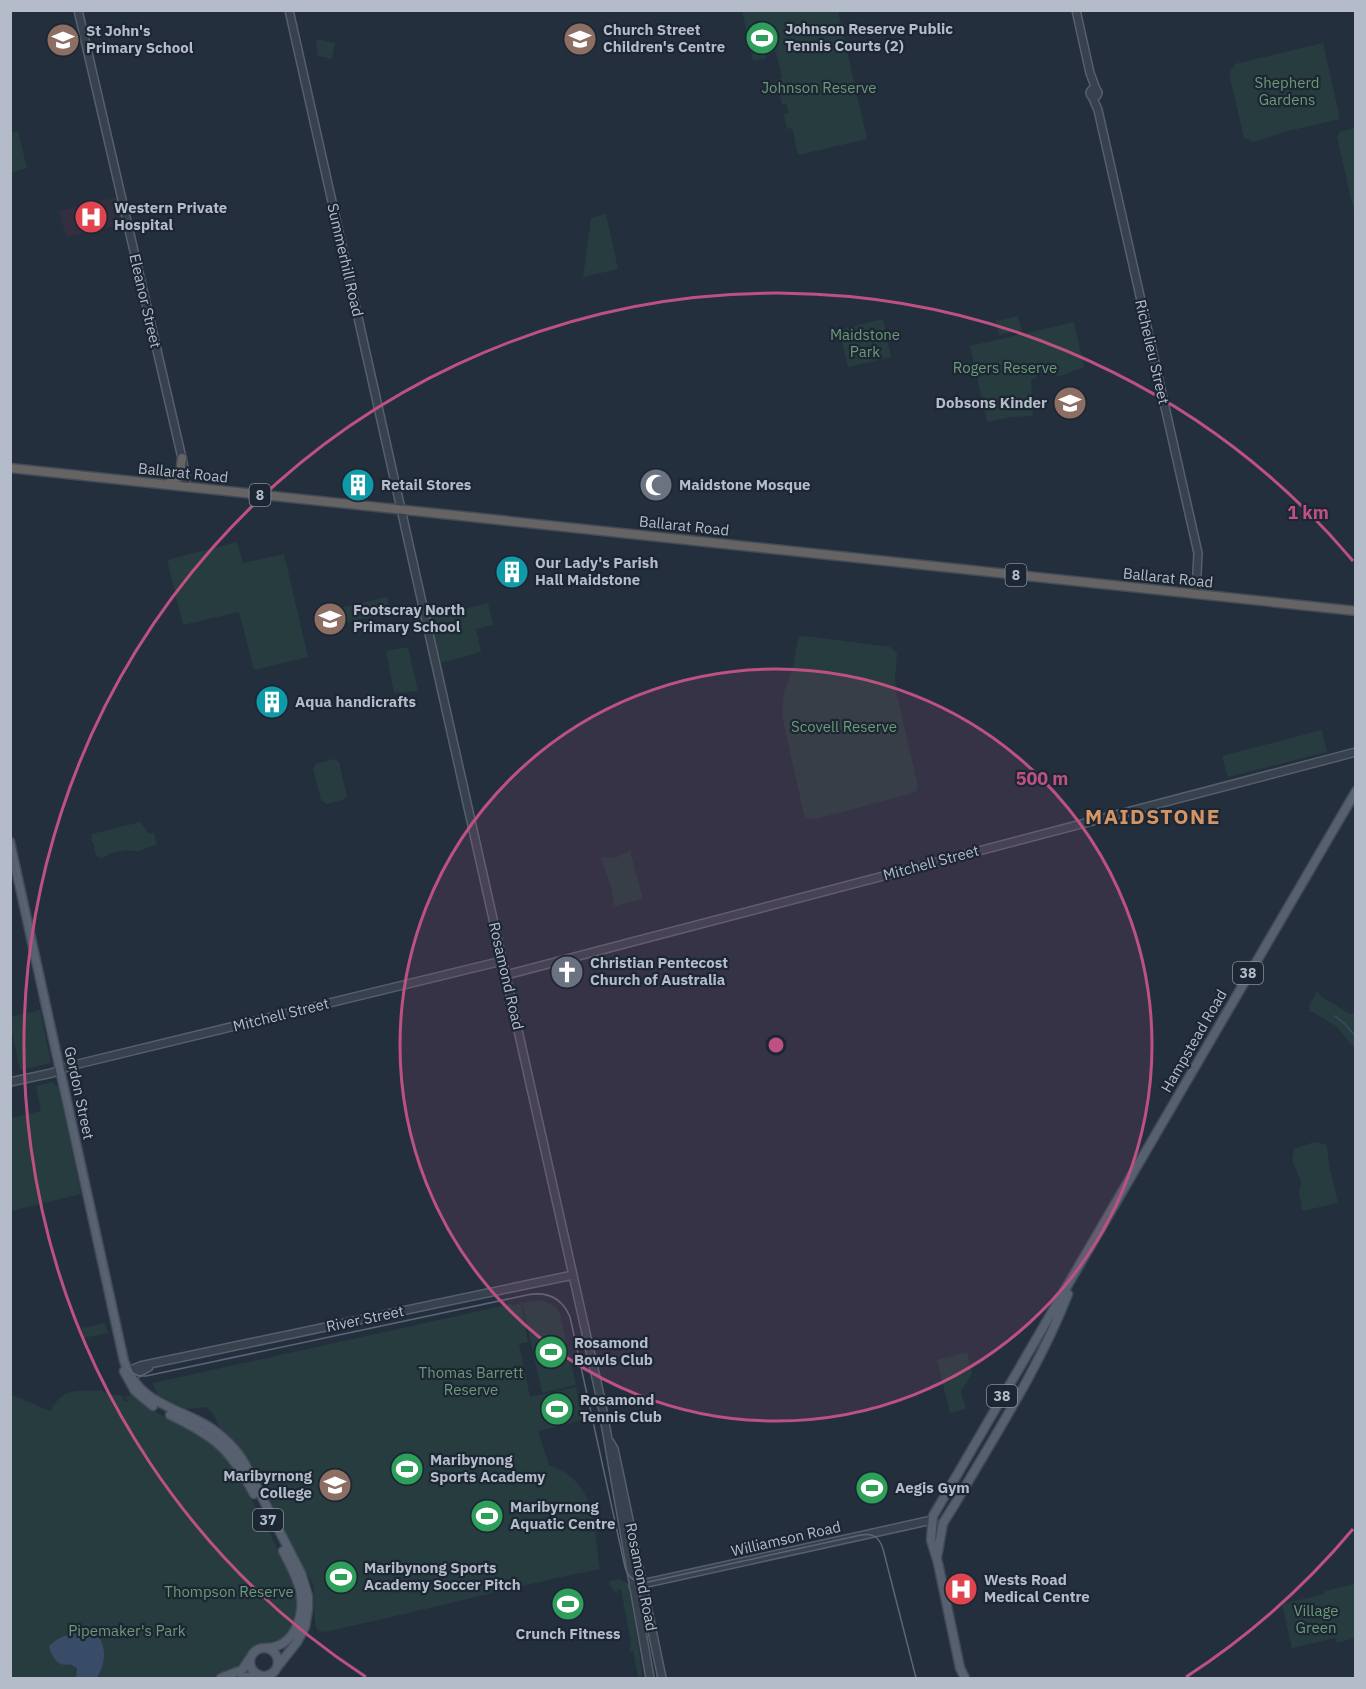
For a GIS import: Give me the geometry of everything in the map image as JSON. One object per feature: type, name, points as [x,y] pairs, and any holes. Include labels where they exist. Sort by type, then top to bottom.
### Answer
[{"type":"highway","points":[[166,484],[174,482],[180,476],[182,458]]},
{"type":"highway","name":"Ballarat Road","points":[[10,468],[1356,611]]},
{"type":"main road","name":"Hampstead Road","points":[[932,1520],[1356,790]]},
{"type":"main road","name":"Gordon Street","points":[[10,842],[128,1375],[135,1392],[149,1404],[206,1433],[224,1448],[240,1470],[276,1536],[299,1585],[301,1605],[296,1628],[281,1644],[266,1648]]},
{"type":"main road","name":"Hampstead Road","points":[[946,1517],[1047,1345],[1076,1274]]},
{"type":"main road","name":"Gordon Street","points":[[128,1375],[153,1400],[203,1423],[228,1441],[245,1464],[307,1589],[308,1609],[305,1627],[297,1642],[278,1666]]},
{"type":"main road","points":[[203,1423],[206,1433]]},
{"type":"main road","name":"Williamson Road","points":[[932,1520],[946,1517]]},
{"type":"main road","name":"38","points":[[938,1563],[939,1540],[946,1517]]},
{"type":"main road","name":"38","points":[[932,1520],[930,1538],[938,1563],[960,1668],[965,1678]]},
{"type":"main road","points":[[266,1648],[276,1654],[278,1666]]},
{"type":"main road","name":"37","points":[[220,1678],[242,1670],[255,1651],[266,1648]]},
{"type":"main road","points":[[250,1658],[251,1668],[259,1675]]},
{"type":"main road","name":"37","points":[[242,1678],[265,1676],[272,1673],[278,1666]]},
{"type":"main road","name":"38","points":[[958,1678],[960,1668]]},
{"type":"street","name":"Eleanor Street","points":[[78,10],[182,458],[186,486]]},
{"type":"street","name":"Summerhill Road","points":[[289,10],[402,509]]},
{"type":"street","name":"Richelieu Street","points":[[1076,10],[1198,554],[1196,594]]},
{"type":"street","name":"Rosamond Road","points":[[402,509],[610,1442],[617,1461],[662,1678]]},
{"type":"street","name":"Mitchell Street","points":[[506,975],[1356,752]]},
{"type":"street","name":"Mitchell Street","points":[[10,1082],[502,961]]},
{"type":"street","name":"River Street","points":[[128,1375],[157,1364],[573,1275]]},
{"type":"street","name":"Rosamond Road","points":[[610,1442],[609,1450],[650,1678]]},
{"type":"street","name":"Williamson Road","points":[[633,1586],[932,1520]]},
{"type":"street","points":[[631,1571],[640,1569]]},
{"type":"shaded area","name":"Western Private Hospital","points":[[117,197],[123,224],[66,237],[59,211]]},
{"type":"green space","name":"Johnson Reserve","points":[[742,11],[838,11],[867,139],[798,155],[792,128],[787,129],[784,114],[789,113],[786,104],[782,105],[776,80],[782,78],[776,52],[766,54],[766,58],[753,61]]},
{"type":"green space","points":[[316,39],[335,43],[332,59],[318,56]]},
{"type":"green space","name":"Shepherd Gardens","points":[[1323,43],[1340,119],[1253,142],[1244,138],[1229,74],[1235,64]]},
{"type":"green space","points":[[1356,128],[1355,216],[1337,137],[1340,132]]},
{"type":"green space","points":[[18,131],[27,168],[11,173],[11,133]]},
{"type":"green space","points":[[606,214],[618,269],[583,277],[591,218]]},
{"type":"green space","points":[[1018,316],[1022,330],[999,335],[996,321]]},
{"type":"green space","name":"Maidstone Park","points":[[883,319],[891,357],[848,367],[839,330]]},
{"type":"green space","name":"Rogers Reserve","points":[[1074,322],[1084,367],[1060,376],[1042,373],[1031,380],[1033,416],[1011,417],[987,422],[970,346]]},
{"type":"green space","points":[[237,542],[243,563],[284,554],[308,657],[254,670],[239,612],[183,625],[167,560]]},
{"type":"green space","points":[[387,597],[390,613],[325,627],[322,612]]},
{"type":"green space","points":[[488,603],[493,625],[476,629],[481,652],[441,663],[430,617]]},
{"type":"green space","name":"Scovell Reserve","points":[[800,637],[890,647],[897,653],[896,690],[918,787],[916,792],[816,819],[807,818],[804,815],[782,716],[784,692],[794,663],[797,642]]},
{"type":"green space","points":[[408,647],[418,691],[394,693],[386,651]]},
{"type":"green space","points":[[1322,730],[1327,752],[1228,777],[1222,756]]},
{"type":"green space","points":[[334,759],[339,762],[347,797],[326,804],[321,800],[313,769],[316,764]]},
{"type":"green space","points":[[140,822],[149,834],[154,833],[157,844],[139,851],[127,850],[101,858],[96,856],[93,842],[91,842],[92,834]]},
{"type":"green space","points":[[630,851],[643,899],[614,906],[611,887],[601,858],[617,857]]},
{"type":"green space","points":[[1318,990],[1320,996],[1350,1014],[1355,1013],[1355,1049],[1336,1026],[1311,1011],[1308,1012],[1310,1008],[1308,1007]]},
{"type":"green space","points":[[40,1010],[51,1063],[20,1070],[11,1017]]},
{"type":"green space","points":[[53,1082],[58,1087],[81,1194],[11,1211],[11,1118],[41,1111],[36,1086]]},
{"type":"green space","points":[[1314,1142],[1327,1146],[1338,1203],[1302,1211],[1299,1192],[1301,1181],[1292,1160],[1294,1149]]},
{"type":"green space","name":"Rosamond Bowls Club","points":[[542,1300],[556,1307],[560,1314],[576,1385],[542,1393],[522,1303]]},
{"type":"green space","name":"Maribynong Sports Academy","points":[[521,1303],[528,1342],[519,1344],[530,1397],[576,1387],[583,1420],[538,1431],[549,1465],[577,1482],[585,1494],[594,1522],[600,1569],[325,1632],[318,1631],[315,1622],[313,1585],[249,1461],[220,1428],[213,1413],[206,1407],[187,1409],[157,1395],[153,1383]]},
{"type":"green space","points":[[105,1323],[108,1333],[84,1338],[82,1328]]},
{"type":"green space","points":[[967,1352],[972,1373],[961,1392],[966,1409],[950,1413],[937,1360]]},
{"type":"green space","points":[[101,1390],[108,1395],[122,1395],[124,1402],[128,1401],[125,1397],[132,1395],[216,1448],[236,1474],[263,1520],[294,1587],[296,1608],[292,1624],[285,1635],[257,1646],[237,1665],[213,1678],[11,1678],[10,1394],[50,1411],[66,1394]]},
{"type":"green space","points":[[619,1579],[629,1584],[642,1671],[641,1678],[632,1678],[638,1677],[633,1651],[629,1652],[631,1643],[621,1589],[617,1590],[617,1594],[609,1584],[610,1581]]},
{"type":"green space","name":"Village Green","points":[[1355,1584],[1355,1638],[1337,1643],[1335,1638],[1292,1648],[1282,1604]]},
{"type":"water","points":[[85,1632],[96,1633],[104,1650],[102,1667],[97,1678],[76,1678],[77,1668],[70,1664],[59,1663],[49,1646],[61,1637]]},
{"type":"waterway","points":[[1335,1016],[1356,1037]]},
{"type":"tram line","points":[[10,836],[124,1359],[131,1372],[146,1376],[527,1295],[541,1294],[553,1297],[563,1305],[570,1317],[625,1567],[630,1577],[636,1581],[648,1582],[861,1535],[873,1535],[880,1541],[883,1549],[916,1678]]},
{"type":"place","name":"Johnson Reserve Public Tennis Courts (2)","points":[[762,38]]},
{"type":"place","name":"Church Street Children's Centre","points":[[580,39]]},
{"type":"place","name":"St John's Primary School","points":[[63,40]]},
{"type":"place","name":"Western Private Hospital","points":[[91,217]]},
{"type":"place","name":"Dobsons Kinder","points":[[1070,403]]},
{"type":"place","name":"Retail Stores","points":[[358,485]]},
{"type":"place","name":"Maidstone Mosque","points":[[656,485]]},
{"type":"place","name":"Our Lady's Parish Hall Maidstone","points":[[512,572]]},
{"type":"place","name":"Footscray North Primary School","points":[[330,619]]},
{"type":"place","name":"Aqua handicrafts","points":[[272,702]]},
{"type":"place","name":"Christian Pentecost Church of Australia","points":[[567,972]]},
{"type":"place","name":"Rosamond Bowls Club","points":[[551,1352]]},
{"type":"place","name":"Rosamond Tennis Club","points":[[557,1409]]},
{"type":"place","name":"Maribynong Sports Academy","points":[[407,1469]]},
{"type":"place","name":"Maribyrnong College","points":[[335,1485]]},
{"type":"place","name":"Aegis Gym","points":[[872,1488]]},
{"type":"place","name":"Maribyrnong Aquatic Centre","points":[[487,1516]]},
{"type":"place","name":"Maribynong Sports Academy Soccer Pitch","points":[[341,1577]]},
{"type":"place","name":"Wests Road Medical Centre","points":[[961,1589]]},
{"type":"place","name":"Crunch Fitness","points":[[568,1604]]},
{"type":"district","name":"MAIDSTONE","points":[[1153,817]]},
{"type":"park label","name":"Thomas Barrett Reserve","points":[[471,1382]]},
{"type":"park label","name":"Thompson Reserve","points":[[229,1592]]},
{"type":"park label","name":"Pipemaker's Park","points":[[127,1631]]}]
